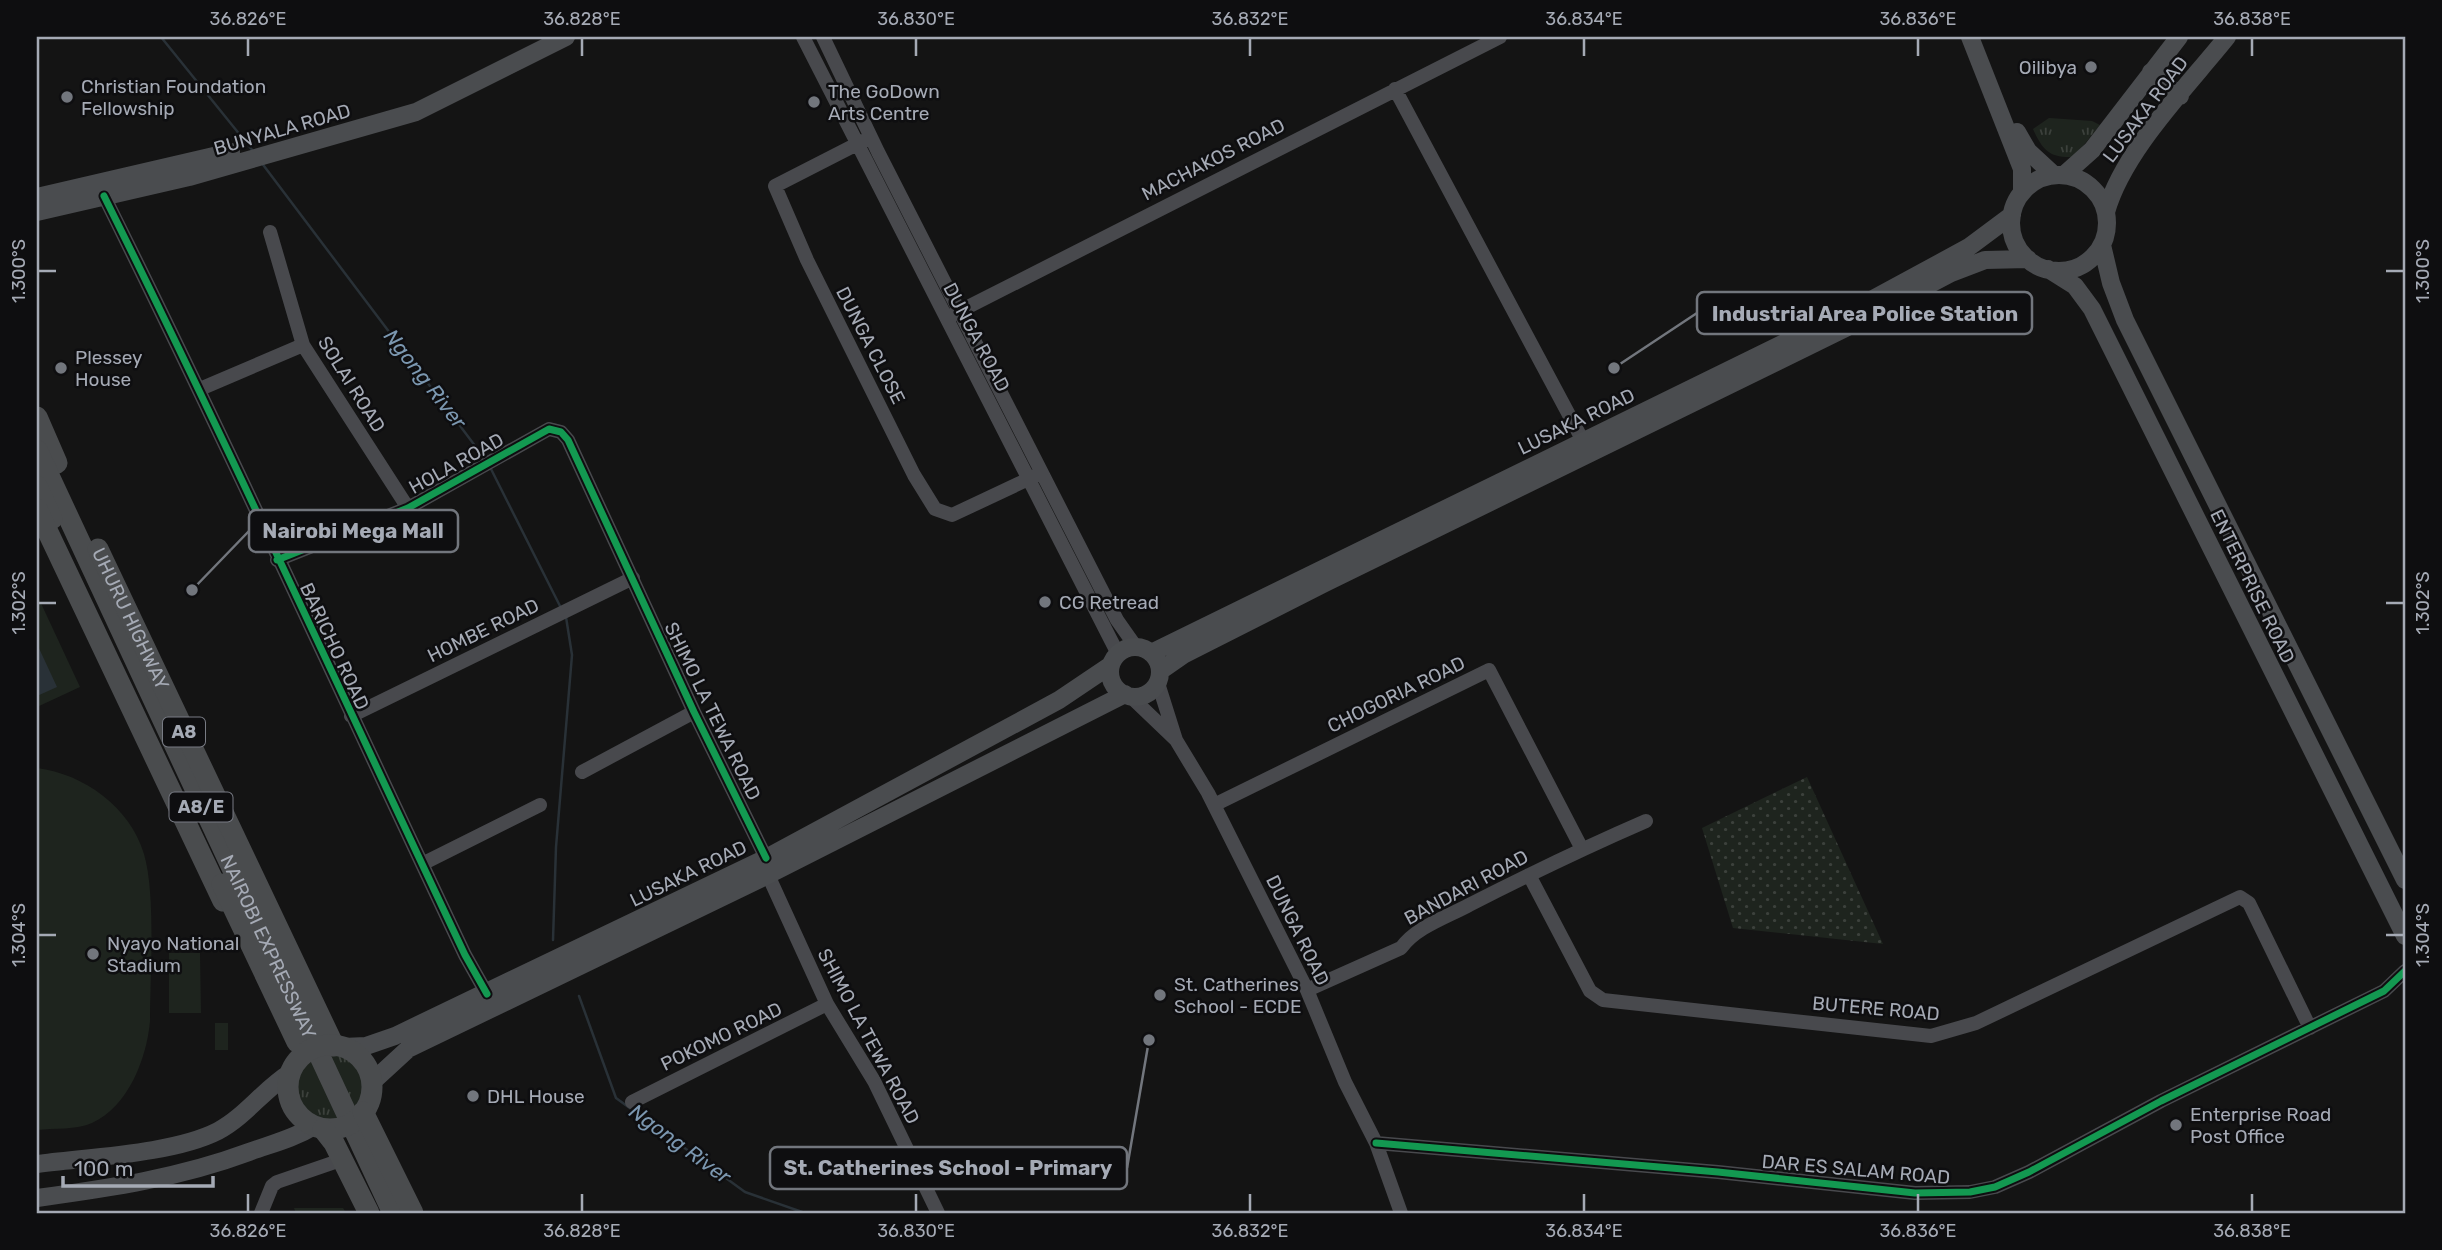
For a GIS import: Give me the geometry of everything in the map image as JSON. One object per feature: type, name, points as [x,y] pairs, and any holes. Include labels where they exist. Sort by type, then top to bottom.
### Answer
[{"type":"highway","name":"UHURU HIGHWAY","points":[[37,417],[338,1046]]},
{"type":"highway","name":"NAIROBI EXPRESSWAY","points":[[37,450],[393,1213]]},
{"type":"highway","name":"NAIROBI EXPRESSWAY","points":[[37,486],[198,834],[381,1213]]},
{"type":"highway","name":"UHURU HIGHWAY","points":[[37,509],[289,1036],[293,1067]]},
{"type":"highway","points":[[293,1067],[314,1048],[338,1046]]},
{"type":"highway","name":"A8","points":[[338,1046],[362,1061],[372,1083]]},
{"type":"highway","name":"A8","points":[[293,1067],[289,1098],[303,1120],[318,1127],[341,1160],[369,1213]]},
{"type":"highway","points":[[318,1127],[345,1126],[363,1112],[370,1099],[372,1083]]},
{"type":"highway","points":[[363,1112],[413,1213]]},
{"type":"main road","name":"BUNYALA ROAD","points":[[37,197],[190,163],[379,112],[443,87],[544,37]]},
{"type":"main road","name":"BUNYALA ROAD","points":[[37,212],[189,177],[416,111],[566,37]]},
{"type":"main road","points":[[1970,37],[2022,169],[2022,192],[2012,215],[2014,239],[2028,259],[2048,269],[2060,270],[2085,263],[2102,245],[2107,229],[2106,212],[2095,191],[2086,183],[2059,175],[2028,150],[1991,87]]},
{"type":"main road","name":"LUSAKA ROAD","points":[[2106,212],[2116,182],[2227,37]]},
{"type":"main road","name":"LUSAKA ROAD","points":[[2059,175],[2092,150],[2171,41]]},
{"type":"main road","points":[[2151,72],[2180,96]]},
{"type":"main road","points":[[2022,192],[2042,178],[2059,175]]},
{"type":"main road","name":"LUSAKA ROAD","points":[[1144,650],[1864,304],[1969,247],[2012,215]]},
{"type":"main road","name":"ENTERPRISE ROAD","points":[[2102,245],[2111,283],[2125,320],[2405,880]]},
{"type":"main road","name":"LUSAKA ROAD","points":[[1159,677],[1183,655],[1972,263],[1997,258],[2028,259]]},
{"type":"main road","name":"ENTERPRISE ROAD","points":[[2048,269],[2075,286],[2092,309],[2405,936]]},
{"type":"main road","points":[[1144,650],[1159,677],[1146,694],[1127,695],[1112,681],[1114,659],[1144,650]]},
{"type":"main road","name":"LUSAKA ROAD","points":[[372,1083],[408,1049],[767,867],[1059,701],[1114,659]]},
{"type":"main road","name":"LUSAKA ROAD","points":[[338,1046],[366,1046],[395,1036],[767,867],[1127,695]]},
{"type":"main road","points":[[37,1164],[157,1147],[219,1130],[293,1067]]},
{"type":"main road","points":[[37,1198],[138,1185],[194,1172],[318,1127]]},
{"type":"street","name":"DUNGA ROAD","points":[[803,37],[944,318],[1117,620],[1144,650]]},
{"type":"street","name":"DUNGA ROAD","points":[[823,37],[1036,475],[1114,659]]},
{"type":"street","name":"MACHAKOS ROAD","points":[[944,318],[1500,37]]},
{"type":"street","points":[[1395,89],[1583,441]]},
{"type":"street","name":"DUNGA CLOSE","points":[[870,137],[775,186],[807,260],[914,475],[935,509],[952,515],[1036,475]]},
{"type":"street","name":"BARICHO ROAD","points":[[104,197],[200,389],[277,561],[487,994]]},
{"type":"street","name":"SOLAI ROAD","points":[[270,232],[282,281],[303,345],[408,508]]},
{"type":"street","points":[[200,389],[303,345]]},
{"type":"street","name":"HOLA ROAD","points":[[277,561],[408,508],[549,429],[561,432],[568,440]]},
{"type":"street","name":"SHIMO LA TEWA ROAD","points":[[568,440],[767,867],[827,1004],[874,1081],[938,1213]]},
{"type":"street","name":"HOMBE ROAD","points":[[351,716],[633,578]]},
{"type":"street","name":"CHOGORIA ROAD","points":[[1214,805],[1489,670],[1582,849]]},
{"type":"street","name":"DUNGA ROAD","points":[[1159,677],[1176,740],[1214,805],[1307,990],[1345,1082],[1376,1143],[1401,1213]]},
{"type":"street","name":"DUNGA ROAD","points":[[1127,695],[1176,740]]},
{"type":"street","points":[[582,772],[694,712]]},
{"type":"street","points":[[422,863],[540,805]]},
{"type":"street","name":"BANDARI ROAD","points":[[1307,990],[1401,948],[1409,937],[1582,849],[1646,821]]},
{"type":"street","name":"BUTERE ROAD","points":[[1529,875],[1590,991],[1603,1000],[1931,1036],[1976,1023],[2240,897],[2249,903],[2310,1028]]},
{"type":"street","name":"DAR ES SALAM ROAD","points":[[1376,1143],[1718,1172],[1915,1193],[1970,1192],[1995,1187],[2029,1172],[2161,1101],[2384,991],[2405,971]]},
{"type":"street","points":[[2384,991],[2405,986]]},
{"type":"street","name":"POKOMO ROAD","points":[[632,1102],[827,1004]]},
{"type":"street","points":[[261,1213],[272,1186],[341,1160]]},
{"type":"green space","points":[[2049,118],[2092,121],[2100,125],[2074,157],[2059,156],[2044,148],[2033,129]]},
{"type":"green space","points":[[39,599],[80,687],[37,707],[37,600]]},
{"type":"green space","name":"Nyayo National Stadium","points":[[37,768],[55,771],[88,785],[116,808],[128,822],[144,854],[148,871],[152,936],[150,1021],[145,1050],[133,1080],[116,1106],[92,1123],[72,1128],[37,1130]]},
{"type":"green space","points":[[1807,777],[1883,944],[1733,928],[1702,828]]},
{"type":"green space","points":[[169,953],[200,953],[201,1013],[169,1013]]},
{"type":"green space","points":[[215,1023],[228,1023],[228,1050],[215,1050]]},
{"type":"green space","points":[[330,1053],[343,1056],[354,1063],[361,1074],[364,1087],[361,1100],[354,1111],[343,1118],[330,1121],[317,1118],[306,1111],[299,1100],[296,1087],[299,1074],[306,1063],[317,1056]]},
{"type":"green space","points":[[294,1208],[343,1208],[346,1213],[296,1213]]},
{"type":"shaded area","points":[[37,644],[57,687],[37,696]]},
{"type":"waterway","name":"Ngong River","points":[[161,37],[253,151]]},
{"type":"waterway","name":"Ngong River","points":[[261,162],[485,459]]},
{"type":"waterway","name":"Ngong River","points":[[490,467],[561,608]]},
{"type":"waterway","name":"Ngong River","points":[[553,940],[556,847],[572,655],[566,617]]},
{"type":"waterway","name":"Ngong River","points":[[579,996],[616,1098],[745,1192],[805,1213]]},
{"type":"cycle path","points":[[104,196],[242,480],[465,955],[487,994]]},
{"type":"cycle path","points":[[277,560],[408,508],[549,429],[561,432],[568,440],[694,712],[766,858]]},
{"type":"cycle path","points":[[1376,1143],[1718,1172],[1915,1193],[1970,1192],[1995,1187],[2029,1172],[2161,1101],[2384,991],[2405,971]]},
{"type":"place","name":"Oilibya","points":[[2091,67]]},
{"type":"place","name":"Christian Foundation Fellowship","points":[[67,97]]},
{"type":"place","name":"The GoDown Arts Centre","points":[[814,102]]},
{"type":"place","name":"Plessey House","points":[[61,368]]},
{"type":"place","name":"Industrial Area Police Station","points":[[1614,368]]},
{"type":"place","name":"Nairobi Mega Mall","points":[[192,590]]},
{"type":"place","name":"CG Retread","points":[[1045,602]]},
{"type":"place","name":"Nyayo National Stadium","points":[[93,954]]},
{"type":"place","name":"St. Catherines School - ECDE","points":[[1160,995]]},
{"type":"place","name":"St. Catherines School - Primary","points":[[1149,1040]]},
{"type":"place","name":"DHL House","points":[[473,1096]]},
{"type":"place","name":"Enterprise Road Post Office","points":[[2176,1125]]}]
